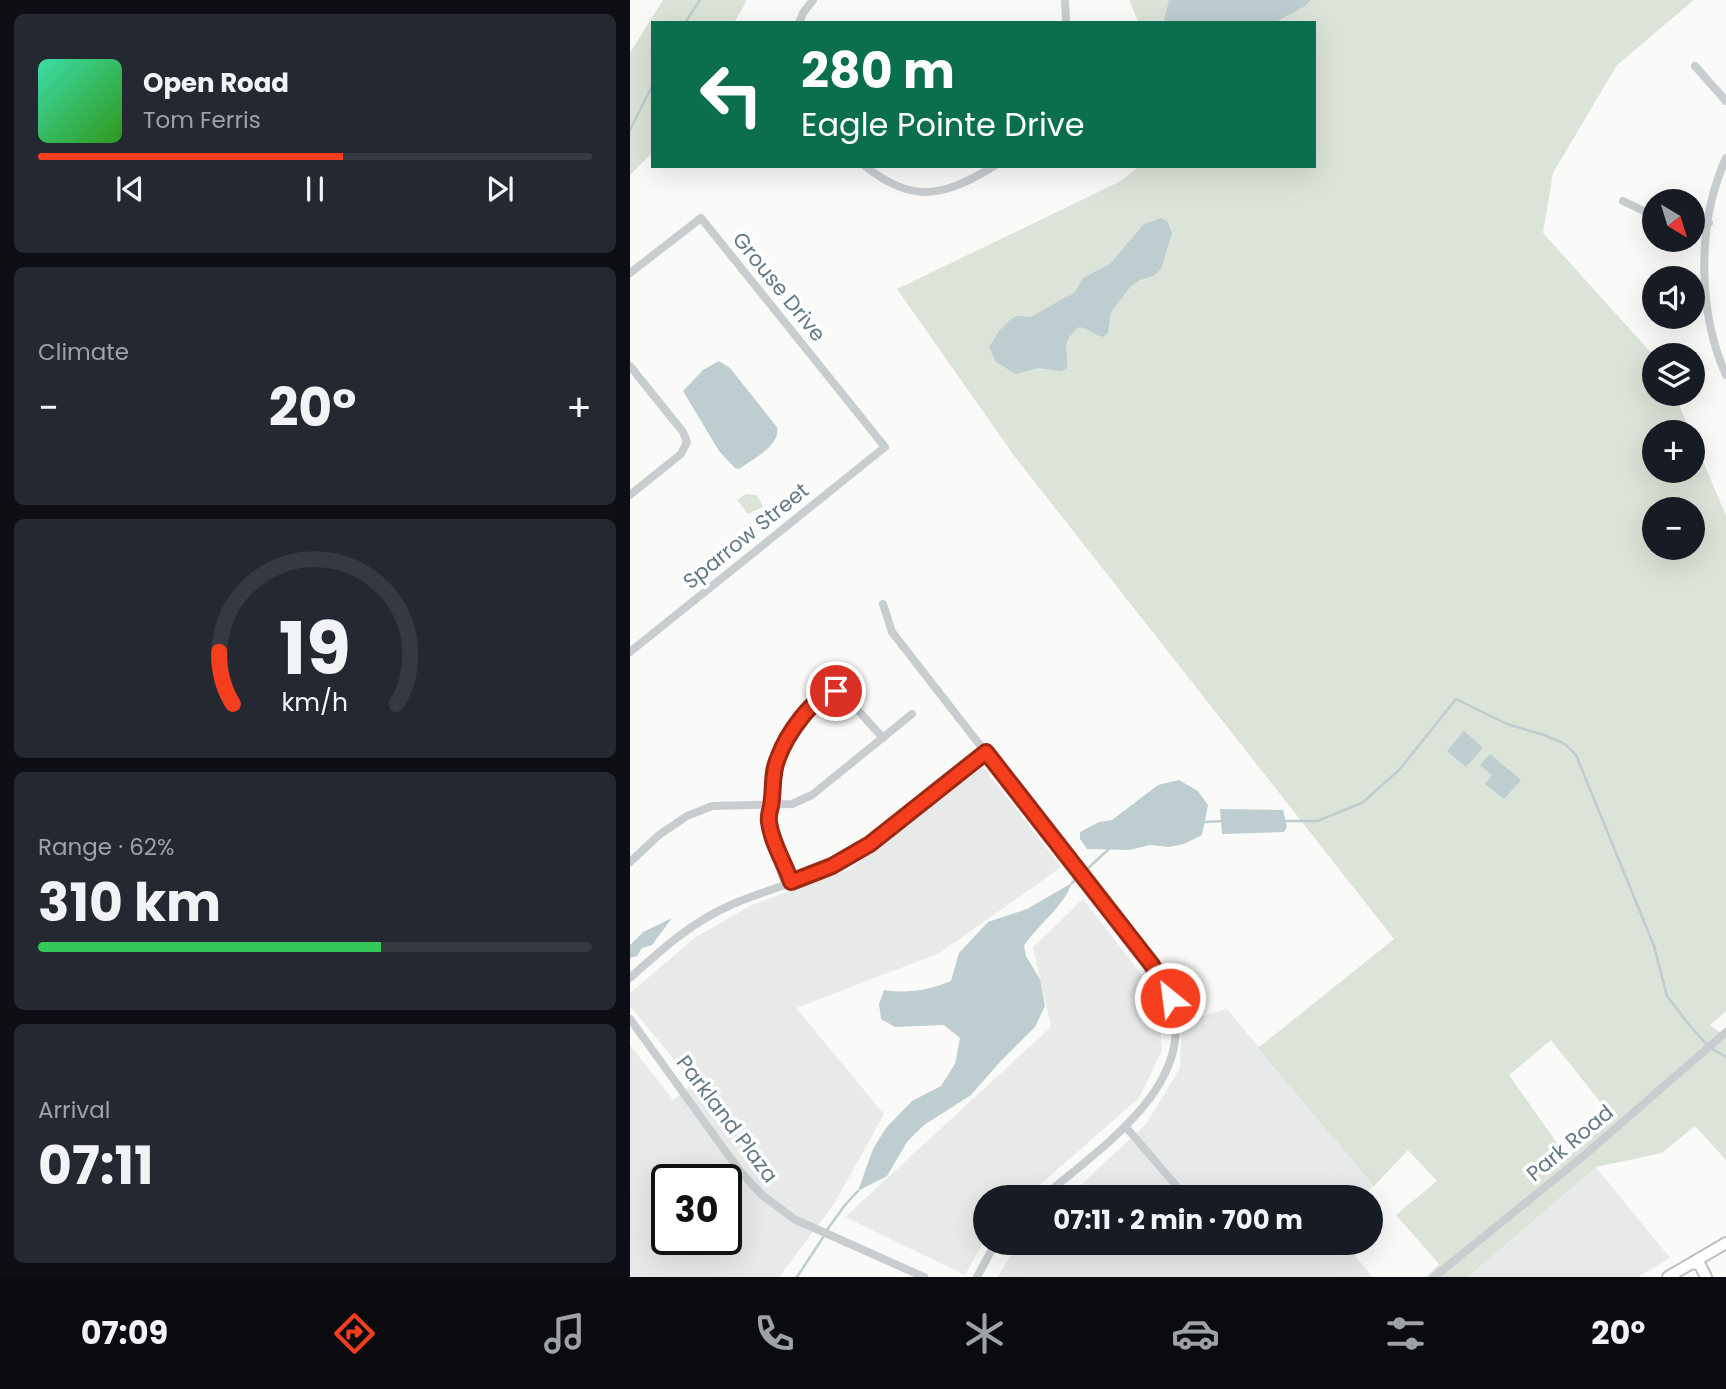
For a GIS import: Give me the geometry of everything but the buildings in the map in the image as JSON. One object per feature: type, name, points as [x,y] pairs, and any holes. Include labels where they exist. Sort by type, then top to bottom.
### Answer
[{"type":"main road","points":[[1668,1277],[1726,1243]]},
{"type":"main road","points":[[1692,1263],[1700,1265],[1706,1277]]},
{"type":"street","points":[[800,21],[813,0]]},
{"type":"street","points":[[1065,0],[1066,21]]},
{"type":"street","points":[[1695,66],[1726,101]]},
{"type":"street","points":[[1726,158],[1716,179],[1710,204],[1704,260],[1711,333],[1726,375]]},
{"type":"street","points":[[867,168],[884,182],[922,193],[953,187],[990,168]]},
{"type":"street","points":[[1623,201],[1642,211]]},
{"type":"street","name":"Grouse Drive","points":[[630,273],[701,218],[885,447]]},
{"type":"street","points":[[1705,223],[1709,223]]},
{"type":"street","points":[[630,366],[683,432],[687,442],[681,454],[630,495]]},
{"type":"street","name":"Sparrow Street","points":[[630,652],[885,447]]},
{"type":"street","points":[[883,604],[892,632],[1152,965],[1164,983],[1172,1003],[1175,1024],[1168,1069],[1149,1100],[1125,1126],[1056,1185]]},
{"type":"street","points":[[788,883],[781,855],[775,848],[769,816],[772,804],[771,786],[777,759],[790,735],[813,705],[825,695],[836,691],[845,696],[883,738]]},
{"type":"street","points":[[630,862],[659,835],[687,816],[712,806],[792,804],[812,795],[912,714]]},
{"type":"street","points":[[630,978],[680,934],[704,919],[733,904],[836,864],[870,844],[986,752]]},
{"type":"street","name":"Parkland Plaza","points":[[630,1019],[747,1180],[779,1209],[817,1230],[924,1277]]},
{"type":"street","name":"Park Road","points":[[1434,1277],[1587,1153],[1726,1032]]},
{"type":"street","points":[[1125,1126],[1176,1185]]},
{"type":"street","points":[[977,1277],[989,1255]]},
{"type":"shaded area","points":[[663,0],[747,0],[735,21],[651,21],[651,154],[630,175],[630,53]]},
{"type":"shaded area","points":[[1129,0],[1694,0],[1617,65],[1553,173],[1543,233],[1642,343],[1642,406],[1679,406],[1686,420],[1642,420],[1642,483],[1705,483],[1705,466],[1726,515],[1726,1011],[1710,1025],[1726,1037],[1726,1160],[1695,1126],[1662,1153],[1596,1167],[1468,1277],[1426,1277],[1439,1264],[1396,1215],[1437,1181],[1408,1150],[1373,1185],[1258,1048],[1394,939],[1015,457],[897,289],[1121,181],[1137,168],[1316,168],[1316,21],[1138,21]],"holes":[[[1551,1040],[1609,1113],[1564,1153],[1509,1075]]]},
{"type":"shaded area","points":[[1169,0],[1311,0],[1278,21],[1164,20]]},
{"type":"shaded area","points":[[1161,218],[1167,221],[1172,233],[1161,269],[1153,276],[1131,286],[1111,312],[1108,333],[1103,337],[1079,327],[1067,341],[1067,368],[1062,371],[1038,368],[1016,374],[996,362],[989,347],[1010,320],[1017,316],[1031,317],[1075,292],[1083,278],[1110,264],[1144,224]]},
{"type":"shaded area","points":[[719,361],[730,368],[777,427],[775,440],[770,446],[739,469],[719,451],[683,391],[703,370]]},
{"type":"shaded area","points":[[746,494],[757,495],[763,507],[748,514],[737,500]]},
{"type":"shaded area","points":[[1464,731],[1483,748],[1466,767],[1447,751]]},
{"type":"shaded area","points":[[1490,754],[1521,780],[1504,799],[1485,784],[1492,775],[1480,765]]},
{"type":"shaded area","points":[[983,767],[1061,867],[940,953],[796,1008],[884,1114],[834,1204],[779,1277],[630,1277],[630,1045],[673,1100],[694,1084],[630,1006],[630,993],[696,937],[752,905],[850,869]]},
{"type":"shaded area","points":[[1179,780],[1198,791],[1208,805],[1202,835],[1184,844],[1168,847],[1150,845],[1129,850],[1087,849],[1080,839],[1080,832],[1099,822],[1112,820],[1158,785]]},
{"type":"shaded area","points":[[1220,809],[1283,810],[1287,827],[1284,832],[1222,834]]},
{"type":"shaded area","points":[[1072,883],[1057,908],[1024,946],[1026,956],[1040,979],[1045,1006],[1035,1027],[971,1095],[924,1125],[907,1142],[887,1176],[858,1191],[873,1149],[886,1128],[912,1101],[941,1086],[955,1064],[960,1038],[944,1025],[895,1027],[881,1019],[879,1004],[884,990],[918,990],[951,981],[959,953],[988,922],[1027,909]]},
{"type":"shaded area","points":[[1083,899],[1158,996],[1162,1050],[1139,1098],[1040,1185],[973,1185],[973,1255],[976,1255],[965,1275],[845,1217],[1051,1027],[1033,947]]},
{"type":"shaded area","points":[[672,918],[652,945],[642,948],[637,956],[630,958],[630,945],[643,932]]},
{"type":"shaded area","points":[[1227,1009],[1373,1185],[1081,1185],[1146,1124],[1180,1068],[1182,1022]]},
{"type":"shaded area","points":[[1596,1167],[1670,1258],[1638,1277],[1468,1277]]},
{"type":"shaded area","points":[[1011,1255],[1354,1255],[1373,1277],[998,1277]]},
{"type":"waterway","points":[[686,21],[700,0]]},
{"type":"waterway","points":[[630,130],[651,88]]},
{"type":"waterway","points":[[1283,821],[1317,821],[1362,803],[1400,769],[1456,699],[1507,724],[1565,744],[1576,755],[1654,946],[1667,996],[1709,1047],[1726,1057]]},
{"type":"waterway","points":[[1202,822],[1224,821]]},
{"type":"waterway","points":[[1072,883],[1111,847]]},
{"type":"waterway","points":[[827,1230],[858,1191]]},
{"type":"waterway","points":[[797,1277],[824,1236]]},
{"type":"route","points":[[836,691],[825,695],[806,712],[777,759],[771,786],[769,825],[775,848],[781,855],[791,882],[832,866],[870,844],[986,752],[1152,965],[1170,998]]}]
